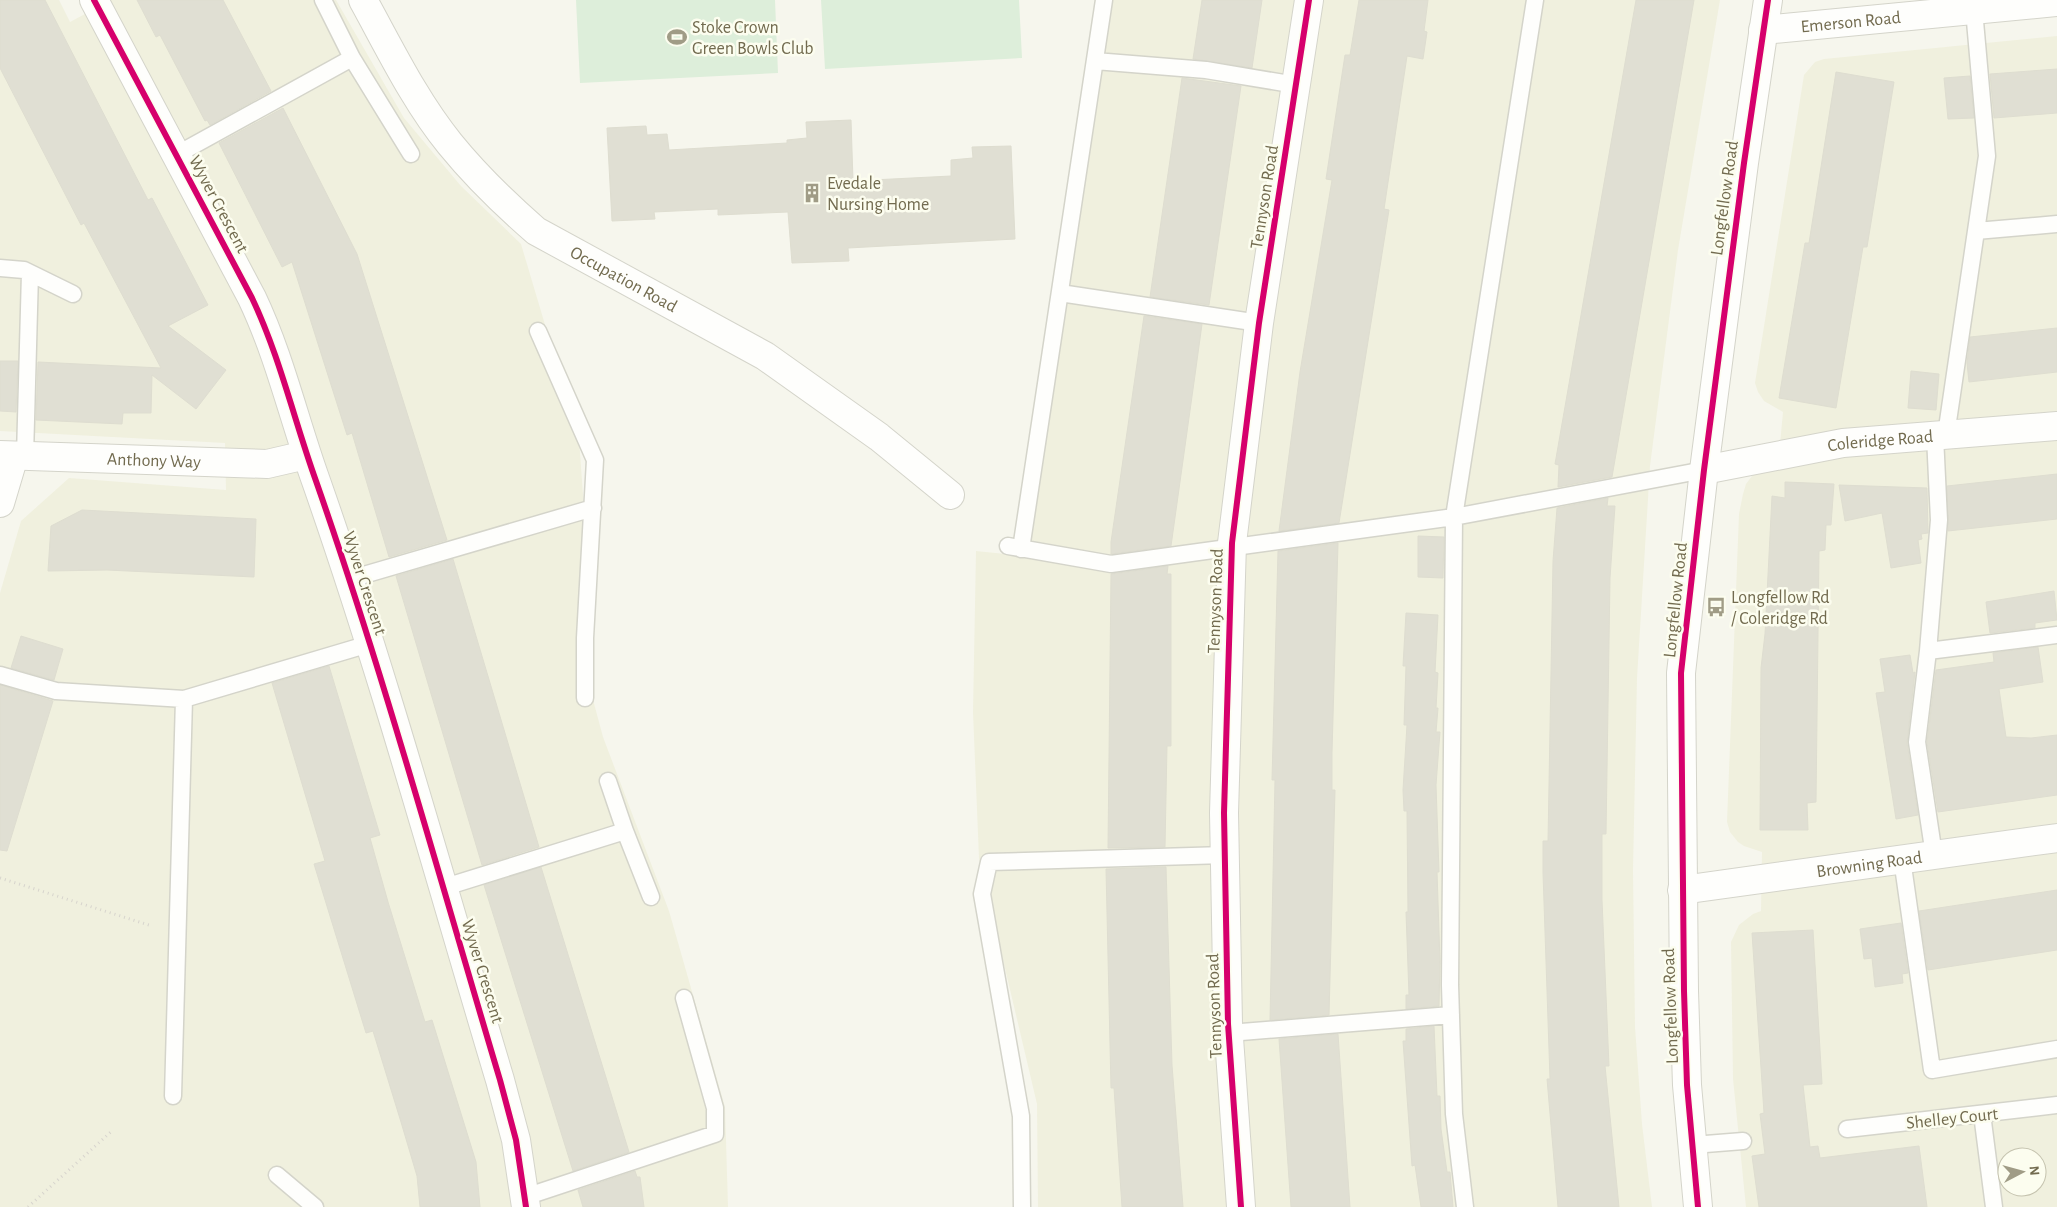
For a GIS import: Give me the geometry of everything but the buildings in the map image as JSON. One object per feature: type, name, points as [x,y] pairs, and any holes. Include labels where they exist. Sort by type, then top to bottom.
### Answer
[{"type":"street","name":"Wyver Crescent","points":[[94,0],[261,317],[270,339],[306,455],[350,579],[502,1089],[516,1140],[526,1202]]},
{"type":"street","name":"Occupation Road","points":[[363,0],[418,98],[449,143],[505,204],[536,231],[765,356],[879,437],[950,495]]},
{"type":"street","name":"Tennyson Road","points":[[1241,1207],[1229,1033],[1224,813],[1232,547],[1259,323],[1310,0]]},
{"type":"street","name":"Longfellow Road","points":[[1698,1207],[1687,1085],[1682,890],[1681,673],[1704,470],[1744,163],[1768,0]]},
{"type":"street","name":"Emerson Road","points":[[1763,30],[2057,2]]},
{"type":"street","name":"Coleridge Road","points":[[1704,470],[1844,443],[2057,426]]},
{"type":"street","name":"Anthony Way","points":[[13,456],[267,464],[306,455]]},
{"type":"street","points":[[0,503],[13,456]]},
{"type":"street","name":"Browning Road","points":[[1682,890],[2057,838]]},
{"type":"lane","points":[[324,0],[352,58],[411,154]]},
{"type":"lane","points":[[1104,0],[1060,293],[1014,547],[1111,564],[1454,517],[1704,470]]},
{"type":"lane","points":[[1465,1207],[1454,1114],[1451,1015],[1454,517],[1535,0]]},
{"type":"lane","points":[[1934,855],[1917,742],[1928,651],[1939,520],[1941,436],[1987,156],[1974,10]]},
{"type":"lane","points":[[176,155],[352,58]]},
{"type":"lane","points":[[1095,61],[1206,70],[1296,84]]},
{"type":"lane","points":[[1976,231],[2057,224]]},
{"type":"lane","points":[[0,268],[24,270],[74,294]]},
{"type":"lane","points":[[13,456],[30,273]]},
{"type":"lane","points":[[1060,293],[1259,323]]},
{"type":"lane","points":[[538,331],[595,460],[585,638],[585,698]]},
{"type":"lane","points":[[350,579],[593,508]]},
{"type":"lane","points":[[1928,651],[2057,635]]},
{"type":"lane","points":[[0,675],[56,691],[184,699],[369,644]]},
{"type":"lane","points":[[173,1096],[184,699]]},
{"type":"lane","points":[[608,780],[625,831],[651,897]]},
{"type":"lane","points":[[442,888],[625,831]]},
{"type":"lane","points":[[1022,1207],[1021,1116],[982,894],[989,862],[1225,855]]},
{"type":"lane","points":[[1902,859],[1932,1070],[2057,1050]]},
{"type":"lane","points":[[526,1202],[715,1134],[715,1108],[684,998]]},
{"type":"lane","points":[[1229,1033],[1451,1015]]},
{"type":"lane","name":"Shelley Court","points":[[1847,1129],[2057,1105]]},
{"type":"lane","points":[[1982,1114],[1994,1207]]},
{"type":"lane","points":[[1693,1145],[1743,1141]]},
{"type":"lane","points":[[277,1174],[314,1204],[315,1207]]},
{"type":"path","points":[[0,878],[178,934]]},
{"type":"path","points":[[28,1207],[113,1130]]},
{"type":"shaded area","points":[[0,0],[59,0],[70,22],[111,0],[336,0],[404,118],[461,186],[521,244],[579,439],[584,509],[578,644],[603,737],[669,911],[725,1107],[728,1207],[0,1207],[0,593],[21,521],[69,478],[226,490],[225,443],[0,431]]},
{"type":"shaded area","name":"Stoke Crown Green Bowls Club","points":[[576,0],[775,0],[778,73],[580,83]]},
{"type":"shaded area","name":"Stoke Crown Green Bowls Club","points":[[821,0],[1019,0],[1022,58],[825,69]]},
{"type":"shaded area","points":[[1099,0],[1720,0],[1678,250],[1650,466],[1637,678],[1633,870],[1635,1027],[1642,1124],[1652,1207],[1038,1207],[1037,1104],[979,858],[973,712],[976,551],[1015,555]]},
{"type":"shaded area","points":[[2057,36],[2057,1207],[1746,1207],[1733,1079],[1731,942],[1739,925],[1753,914],[1761,911],[1762,852],[1738,842],[1730,832],[1727,822],[1739,514],[1746,484],[1752,476],[1778,465],[1783,412],[1764,401],[1755,383],[1804,75],[1815,62],[1824,59]]},
{"type":"cycle path","points":[[94,0],[252,298],[271,343],[389,704],[434,855],[516,1140],[526,1207]]},
{"type":"cycle path","points":[[1241,1207],[1228,1024],[1224,813],[1232,543],[1259,323],[1309,0]]},
{"type":"cycle path","points":[[1698,1207],[1687,1085],[1684,991],[1681,673],[1704,470],[1744,163],[1768,0]]},
{"type":"place","name":"Stoke Crown Green Bowls Club","points":[[677,37]]},
{"type":"place","name":"Evedale Nursing Home","points":[[812,193]]},
{"type":"place","name":"Longfellow Rd / Coleridge Rd","points":[[1716,607]]}]
